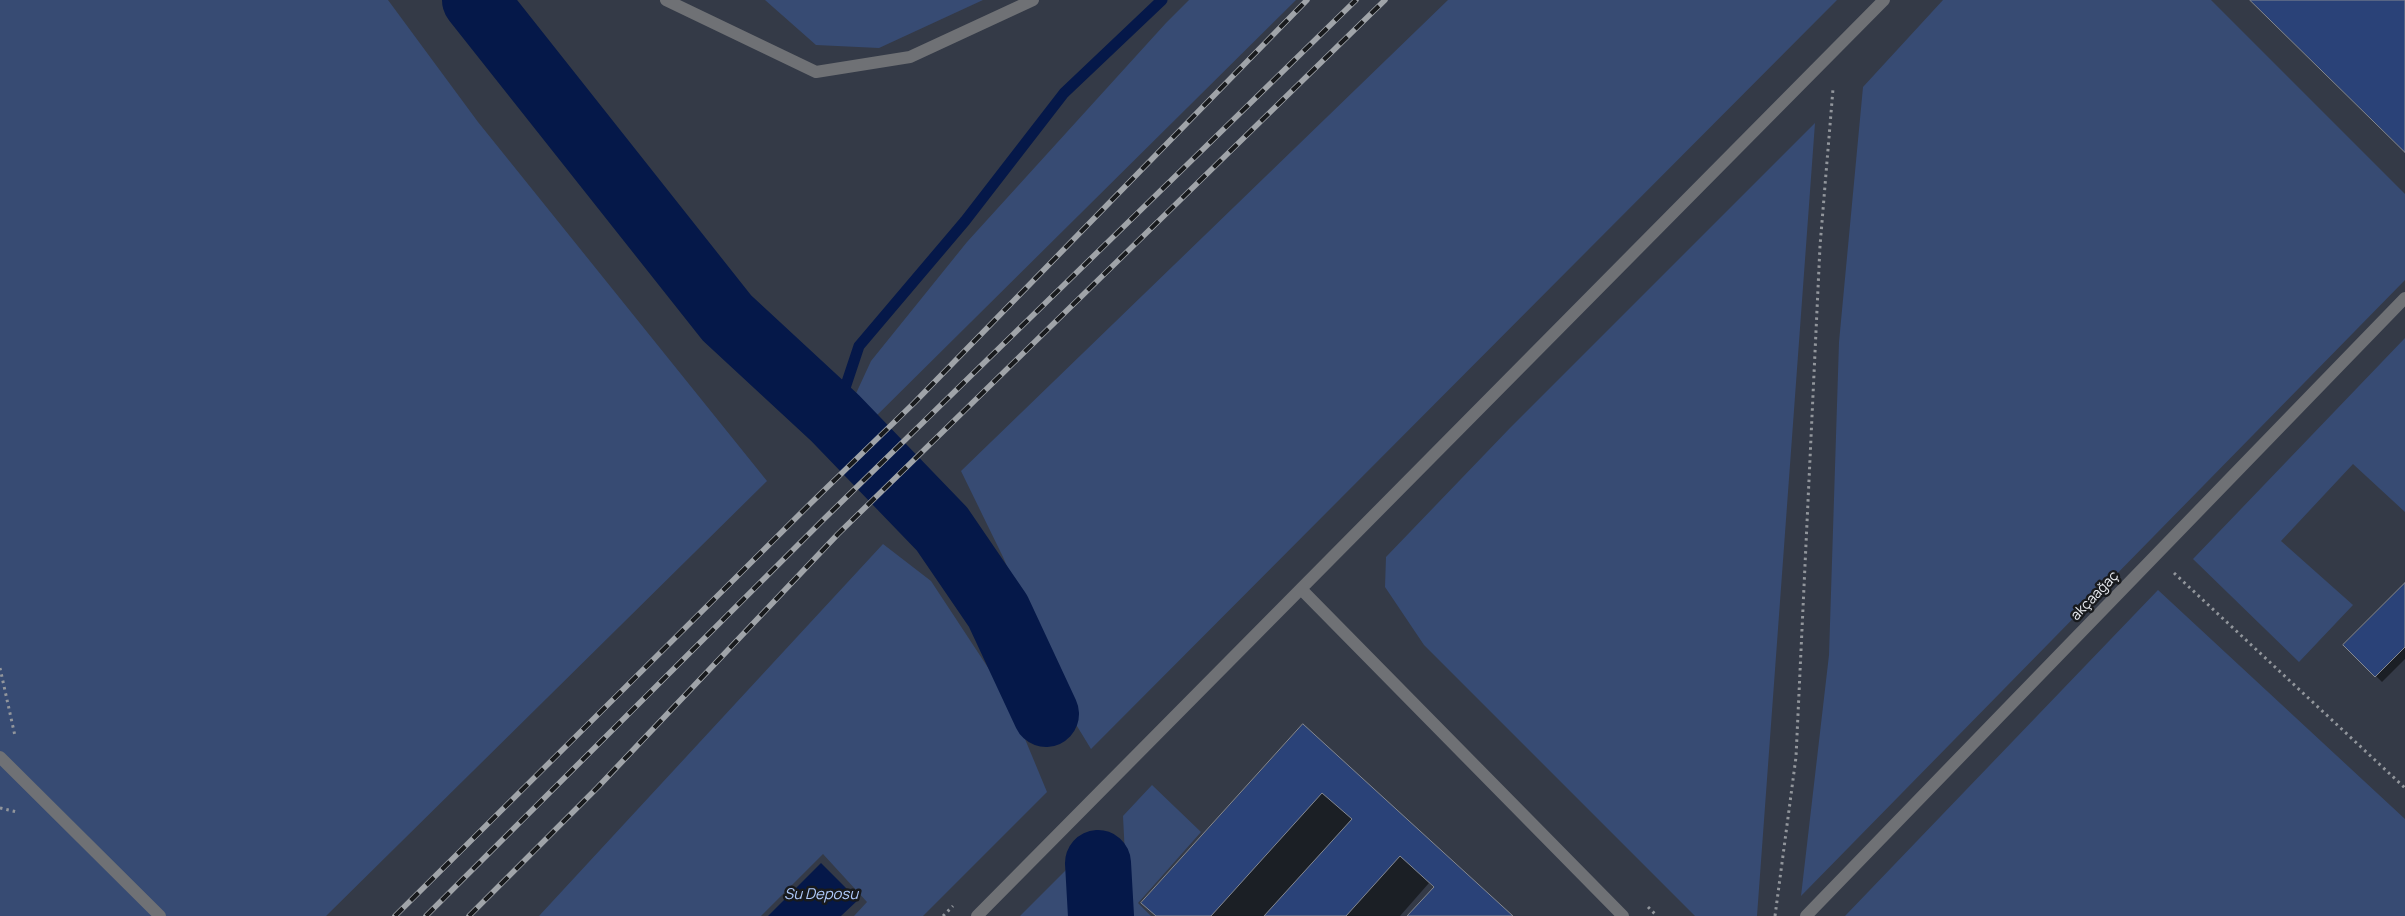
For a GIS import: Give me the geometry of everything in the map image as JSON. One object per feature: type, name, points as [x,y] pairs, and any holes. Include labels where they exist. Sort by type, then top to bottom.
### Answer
[{"type":"street","points":[[666,0],[816,72],[910,57],[1033,0]]},
{"type":"street","points":[[977,916],[1884,0]]},
{"type":"street","name":"akçaağaç","points":[[1806,916],[2405,298]]},
{"type":"street","points":[[1301,589],[1623,916]]},
{"type":"street","points":[[0,756],[160,916]]},
{"type":"path","points":[[1775,916],[1796,757],[1820,246],[1838,46]]},
{"type":"path","points":[[2156,555],[2405,788]]},
{"type":"path","points":[[0,668],[26,783]]},
{"type":"shaded area","points":[[0,0],[2405,0],[2405,916],[0,916]]},
{"type":"shaded area","points":[[0,0],[388,0],[478,122],[767,481],[326,916],[0,916]]},
{"type":"shaded area","points":[[765,0],[983,0],[879,48],[816,45]]},
{"type":"shaded area","points":[[1189,0],[1296,0],[862,430],[846,415],[871,361],[967,242]]},
{"type":"shaded area","points":[[1448,0],[1837,0],[1091,749],[1069,713],[1003,557],[961,471]]},
{"type":"shaded area","points":[[1943,0],[2211,0],[2405,194],[2405,280],[1801,896],[1829,655],[1839,342],[1863,87]]},
{"type":"shaded area","points":[[1815,123],[1757,916],[1695,916],[1424,645],[1385,587],[1386,557],[1510,428]]},
{"type":"shaded area","points":[[2405,338],[2405,512],[2353,464],[2281,541],[2353,605],[2299,662],[2193,559]]},
{"type":"shaded area","points":[[883,544],[931,581],[1008,698],[1047,792],[923,916],[854,916],[867,902],[823,854],[761,916],[539,916]]},
{"type":"shaded area","points":[[2158,590],[2405,819],[2405,916],[1845,916]]},
{"type":"shaded area","points":[[1152,785],[1201,832],[1138,903],[1151,916],[1128,916],[1123,816]]},
{"type":"shaded area","points":[[1074,862],[1076,916],[1020,916]]},
{"type":"water","name":"Su Deposu","points":[[821,863],[858,900],[841,916],[768,916]]},
{"type":"building","points":[[2250,0],[2405,0],[2405,152]]},
{"type":"building","points":[[2405,583],[2405,647],[2375,677],[2343,645]]},
{"type":"building","points":[[1303,724],[1513,916],[1407,916],[1434,887],[1400,856],[1346,916],[1264,916],[1352,819],[1322,793],[1211,916],[1156,916],[1141,903]]},
{"type":"waterway","points":[[475,0],[727,318],[835,418],[942,529],[998,611],[1046,714]]},
{"type":"waterway","points":[[835,418],[859,346],[965,221],[1064,93],[1162,0]]},
{"type":"waterway","points":[[1098,863],[1101,916]]},
{"type":"railway","points":[[395,916],[914,403],[1307,0]]},
{"type":"railway","points":[[426,916],[824,519],[1356,0]]},
{"type":"railway","points":[[469,916],[598,787],[838,534],[1385,0]]}]
